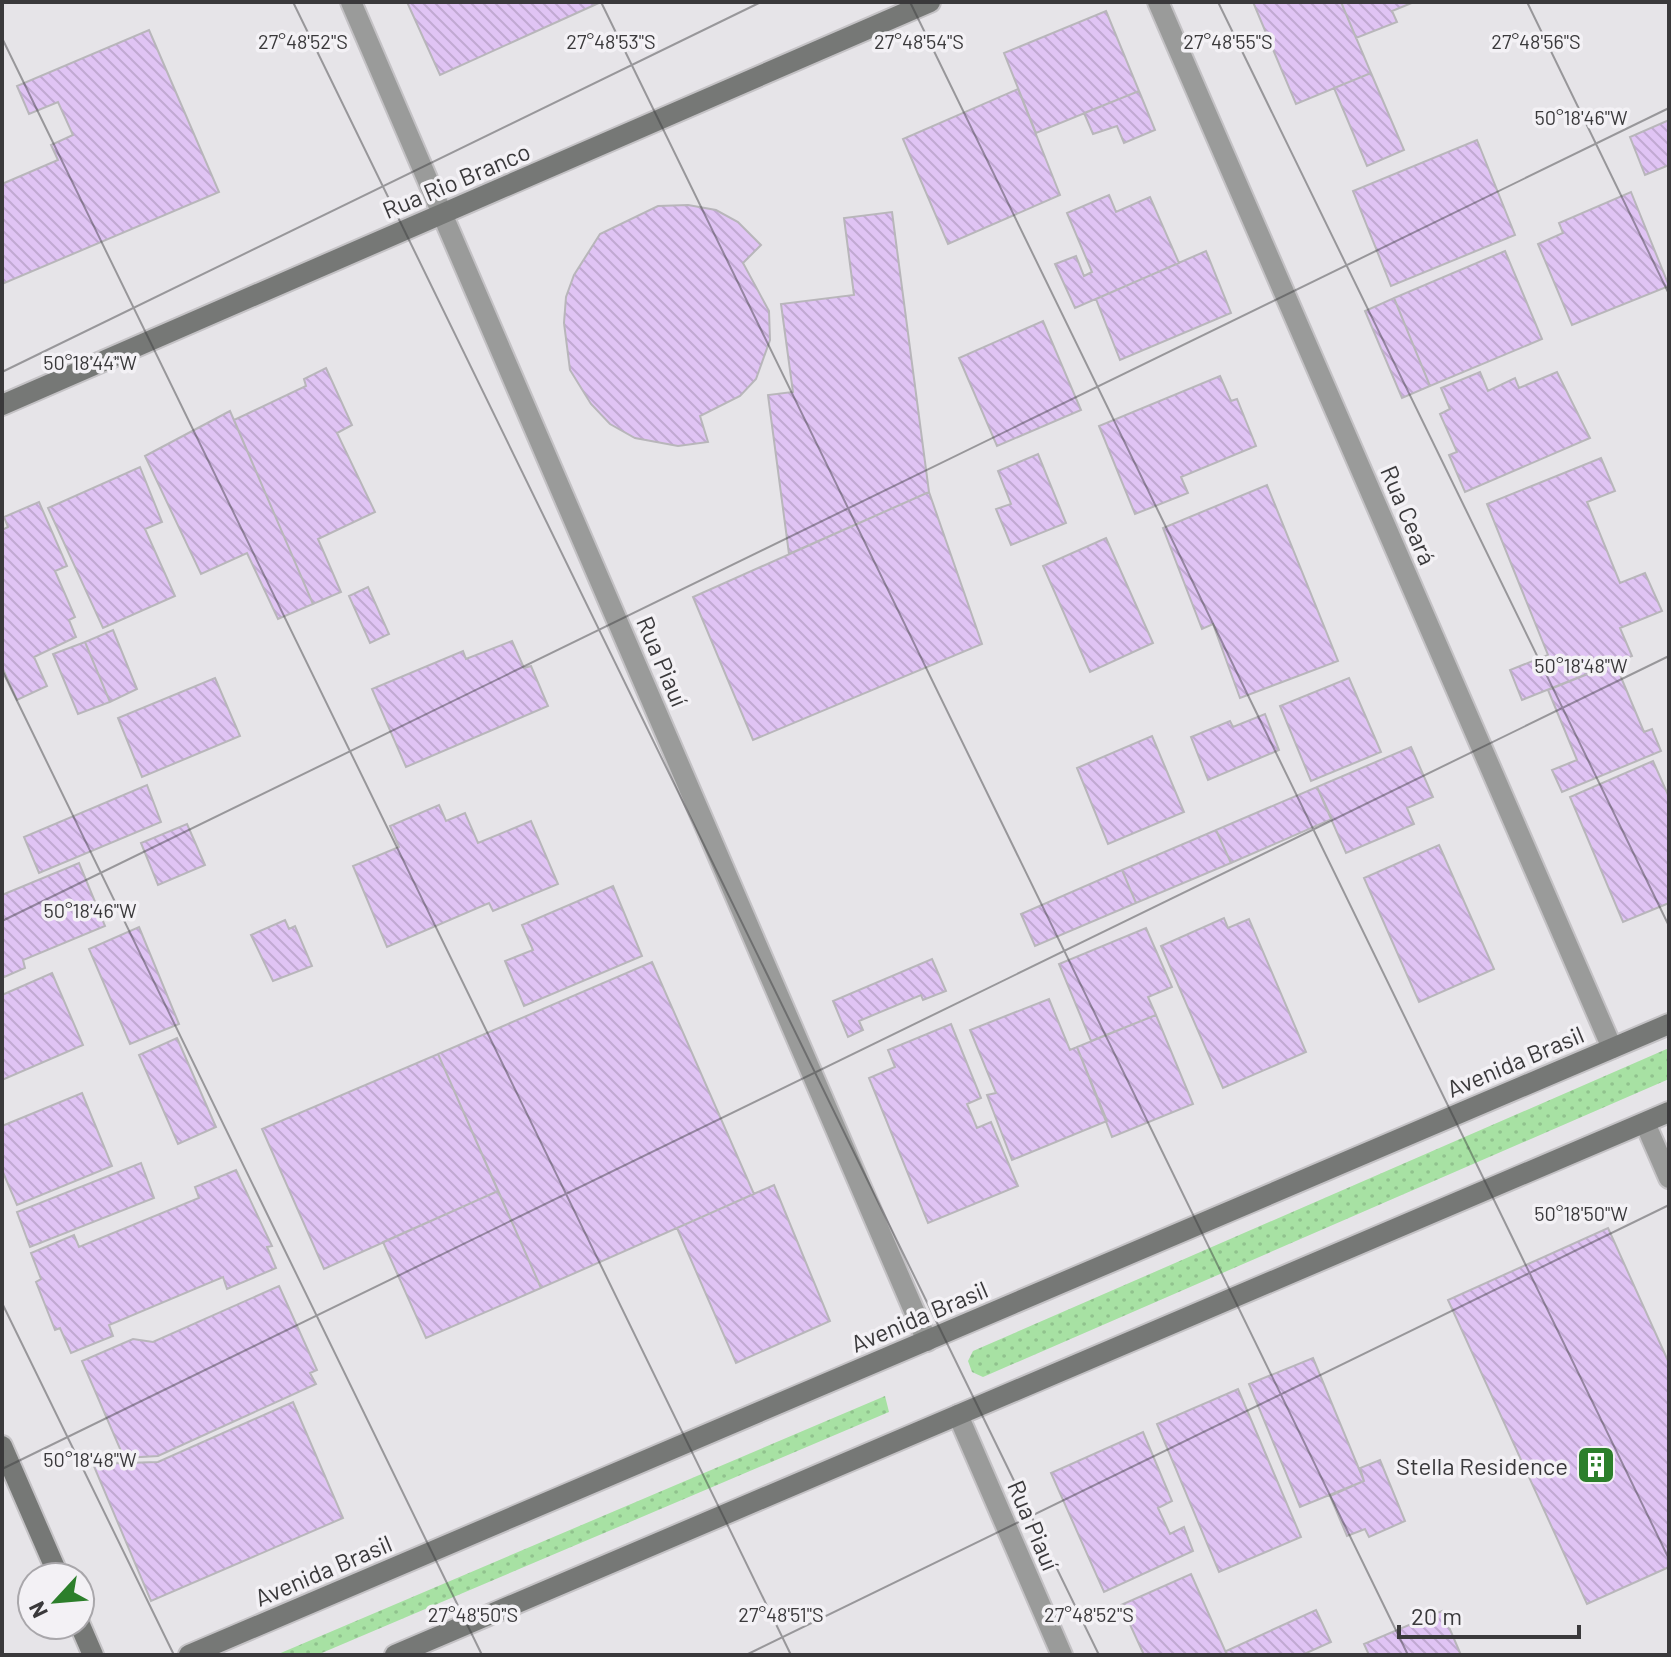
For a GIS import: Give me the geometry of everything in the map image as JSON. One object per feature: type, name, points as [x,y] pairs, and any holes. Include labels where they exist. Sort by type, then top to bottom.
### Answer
[{"type":"main road","name":"Rua Rio Branco","points":[[2,405],[930,2]]},
{"type":"main road","name":"Avenida Brasil","points":[[189,1655],[1669,1024]]},
{"type":"main road","points":[[395,1655],[1669,1112]]},
{"type":"main road","points":[[2,1446],[52,1561]]},
{"type":"street","name":"Rua Piauí","points":[[351,2],[927,1341]]},
{"type":"street","name":"Rua Ceará","points":[[1158,2],[1612,1048]]},
{"type":"street","points":[[1645,1123],[1669,1178]]},
{"type":"street","name":"Rua Piauí","points":[[958,1415],[1062,1655]]},
{"type":"green space","points":[[1669,1048],[1669,1079],[983,1377],[972,1372],[968,1361],[973,1351]]},
{"type":"green space","points":[[885,1396],[889,1412],[317,1655],[276,1655]]},
{"type":"building","points":[[407,2],[601,2],[440,75]]},
{"type":"building","points":[[1253,2],[1341,2],[1371,73],[1296,104]]},
{"type":"building","points":[[1341,2],[1414,2],[1392,11],[1397,22],[1356,38]]},
{"type":"building","points":[[1106,11],[1139,91],[1036,133],[1004,53]]},
{"type":"building","points":[[149,30],[219,192],[2,284],[2,184],[58,160],[51,145],[73,135],[58,102],[29,114],[17,86]]},
{"type":"building","points":[[1371,73],[1404,150],[1367,166],[1334,88]]},
{"type":"building","points":[[1018,89],[1060,195],[948,244],[903,139]]},
{"type":"building","points":[[1139,91],[1155,130],[1124,143],[1117,126],[1093,134],[1084,113]]},
{"type":"building","points":[[1669,120],[1669,165],[1645,175],[1630,137]]},
{"type":"building","points":[[1477,140],[1515,235],[1391,286],[1353,191]]},
{"type":"building","points":[[1631,192],[1669,286],[1572,325],[1538,244],[1563,233],[1559,223]]},
{"type":"building","points":[[1109,195],[1116,212],[1150,197],[1179,263],[1075,308],[1055,264],[1076,256],[1084,276],[1092,272],[1067,213]]},
{"type":"building","points":[[688,205],[716,210],[738,222],[761,245],[743,263],[769,311],[770,340],[756,379],[740,396],[700,416],[708,442],[678,446],[635,438],[610,424],[591,404],[570,370],[564,323],[566,297],[574,275],[600,234],[658,206]]},
{"type":"building","points":[[892,212],[929,492],[789,554],[768,395],[793,392],[781,304],[854,295],[844,218]]},
{"type":"building","points":[[1206,251],[1231,313],[1120,360],[1096,299]]},
{"type":"building","points":[[1505,251],[1542,339],[1430,386],[1394,298]]},
{"type":"building","points":[[1394,298],[1430,386],[1402,398],[1365,311]]},
{"type":"building","points":[[1043,321],[1081,410],[997,446],[959,358]]},
{"type":"building","points":[[326,368],[352,425],[337,433],[375,512],[318,539],[341,592],[313,604],[234,420],[306,386],[304,379]]},
{"type":"building","points":[[1480,372],[1488,391],[1515,378],[1519,388],[1557,372],[1590,438],[1465,492],[1449,455],[1457,452],[1440,414],[1450,409],[1441,388]]},
{"type":"building","points":[[1220,376],[1231,401],[1237,399],[1256,446],[1181,477],[1188,493],[1135,514],[1099,426]]},
{"type":"building","points":[[230,411],[313,604],[278,619],[247,553],[201,574],[145,456]]},
{"type":"building","points":[[1038,454],[1066,523],[1011,545],[996,509],[1011,504],[998,471]]},
{"type":"building","points":[[1601,458],[1615,491],[1587,502],[1620,583],[1645,573],[1662,611],[1620,628],[1632,656],[1522,700],[1510,670],[1548,655],[1487,504]]},
{"type":"building","points":[[140,467],[162,522],[145,529],[175,596],[103,628],[48,508]]},
{"type":"building","points":[[1267,485],[1338,661],[1240,698],[1213,624],[1202,629],[1163,528]]},
{"type":"building","points":[[929,492],[982,644],[753,740],[693,597]]},
{"type":"building","points":[[39,502],[67,566],[55,571],[75,617],[69,620],[76,637],[34,657],[47,686],[17,700],[2,667],[2,530],[8,527],[4,517]]},
{"type":"building","points":[[1106,538],[1153,643],[1090,672],[1043,566]]},
{"type":"building","points":[[368,587],[389,634],[370,643],[349,596]]},
{"type":"building","points":[[113,630],[137,689],[110,702],[85,642]]},
{"type":"building","points":[[512,641],[524,668],[531,666],[548,706],[406,767],[372,689],[463,651],[466,659]]},
{"type":"building","points":[[85,642],[110,702],[78,714],[53,654]]},
{"type":"building","points":[[1615,663],[1644,732],[1652,729],[1661,751],[1562,792],[1552,770],[1577,760],[1548,690]]},
{"type":"building","points":[[215,678],[240,736],[142,777],[118,718]]},
{"type":"building","points":[[1349,678],[1381,752],[1311,781],[1280,706]]},
{"type":"building","points":[[1265,714],[1279,750],[1208,780],[1191,737],[1230,721],[1233,727]]},
{"type":"building","points":[[1152,736],[1184,812],[1108,844],[1077,768]]},
{"type":"building","points":[[1411,747],[1433,797],[1407,808],[1414,824],[1346,853],[1317,787]]},
{"type":"building","points":[[1653,761],[1669,797],[1669,903],[1623,922],[1570,797]]},
{"type":"building","points":[[147,785],[161,822],[39,873],[24,837]]},
{"type":"building","points":[[1317,787],[1332,819],[1231,863],[1216,830]]},
{"type":"building","points":[[439,805],[446,821],[465,813],[478,843],[531,821],[558,884],[493,911],[489,903],[387,947],[353,866],[399,847],[390,826]]},
{"type":"building","points":[[187,824],[205,865],[158,885],[141,843]]},
{"type":"building","points":[[1216,830],[1231,863],[1136,903],[1122,870]]},
{"type":"building","points":[[1439,845],[1494,969],[1419,1002],[1364,878]]},
{"type":"building","points":[[79,863],[105,926],[23,960],[25,968],[2,978],[2,895]]},
{"type":"building","points":[[1122,870],[1136,903],[1035,946],[1021,914]]},
{"type":"building","points":[[613,886],[642,956],[524,1006],[505,961],[533,950],[522,925]]},
{"type":"building","points":[[1224,918],[1228,928],[1249,919],[1306,1052],[1223,1088],[1161,946]]},
{"type":"building","points":[[285,920],[289,929],[295,926],[312,966],[273,981],[251,935]]},
{"type":"building","points":[[139,927],[179,1024],[130,1044],[89,949]]},
{"type":"building","points":[[1146,928],[1172,987],[1148,997],[1156,1015],[1091,1041],[1059,964]]},
{"type":"building","points":[[932,959],[946,991],[923,1000],[921,995],[859,1021],[863,1030],[848,1037],[833,1001]]},
{"type":"building","points":[[652,962],[754,1194],[541,1288],[438,1054]]},
{"type":"building","points":[[52,973],[83,1045],[2,1080],[2,995]]},
{"type":"building","points":[[1049,999],[1070,1050],[1077,1047],[1107,1121],[1012,1160],[987,1095],[996,1093],[970,1030]]},
{"type":"building","points":[[1156,1015],[1193,1104],[1112,1137],[1077,1047]]},
{"type":"building","points":[[951,1024],[981,1098],[967,1104],[977,1128],[991,1122],[1018,1186],[928,1223],[869,1078],[895,1067],[888,1050]]},
{"type":"building","points":[[177,1038],[216,1127],[178,1144],[139,1055]]},
{"type":"building","points":[[438,1054],[498,1191],[324,1269],[262,1129]]},
{"type":"building","points":[[82,1093],[112,1166],[17,1205],[2,1170],[2,1126]]},
{"type":"building","points":[[141,1163],[154,1198],[30,1247],[17,1212]]},
{"type":"building","points":[[236,1170],[272,1246],[267,1247],[276,1268],[227,1289],[223,1277],[109,1325],[113,1336],[71,1353],[60,1328],[55,1330],[36,1282],[41,1279],[31,1253],[74,1235],[79,1247],[199,1198],[195,1187]]},
{"type":"building","points":[[774,1185],[830,1321],[736,1363],[677,1228]]},
{"type":"building","points":[[498,1191],[541,1288],[426,1338],[383,1242]]},
{"type":"building","name":"Stella Residence","points":[[1608,1228],[1669,1363],[1669,1567],[1587,1604],[1448,1300]]},
{"type":"building","points":[[279,1286],[317,1370],[310,1373],[316,1384],[158,1456],[124,1458],[82,1361],[133,1339],[153,1342]]},
{"type":"building","points":[[1313,1358],[1364,1481],[1300,1507],[1249,1384]]},
{"type":"building","points":[[1238,1389],[1301,1537],[1219,1572],[1157,1424]]},
{"type":"building","points":[[293,1402],[343,1518],[151,1601],[93,1464],[158,1462]]},
{"type":"building","points":[[1143,1432],[1172,1501],[1158,1508],[1170,1534],[1184,1527],[1193,1551],[1104,1592],[1051,1473]]},
{"type":"building","points":[[1380,1460],[1405,1521],[1369,1537],[1365,1529],[1347,1536],[1330,1496],[1364,1481],[1360,1468]]},
{"type":"building","points":[[1191,1574],[1227,1655],[1144,1655],[1121,1605]]},
{"type":"building","points":[[1316,1610],[1331,1642],[1302,1655],[1227,1655],[1226,1651]]},
{"type":"building","points":[[1442,1611],[1461,1655],[1369,1655],[1364,1644]]},
{"type":"place","name":"Stella Residence","points":[[1596,1465]]}]
